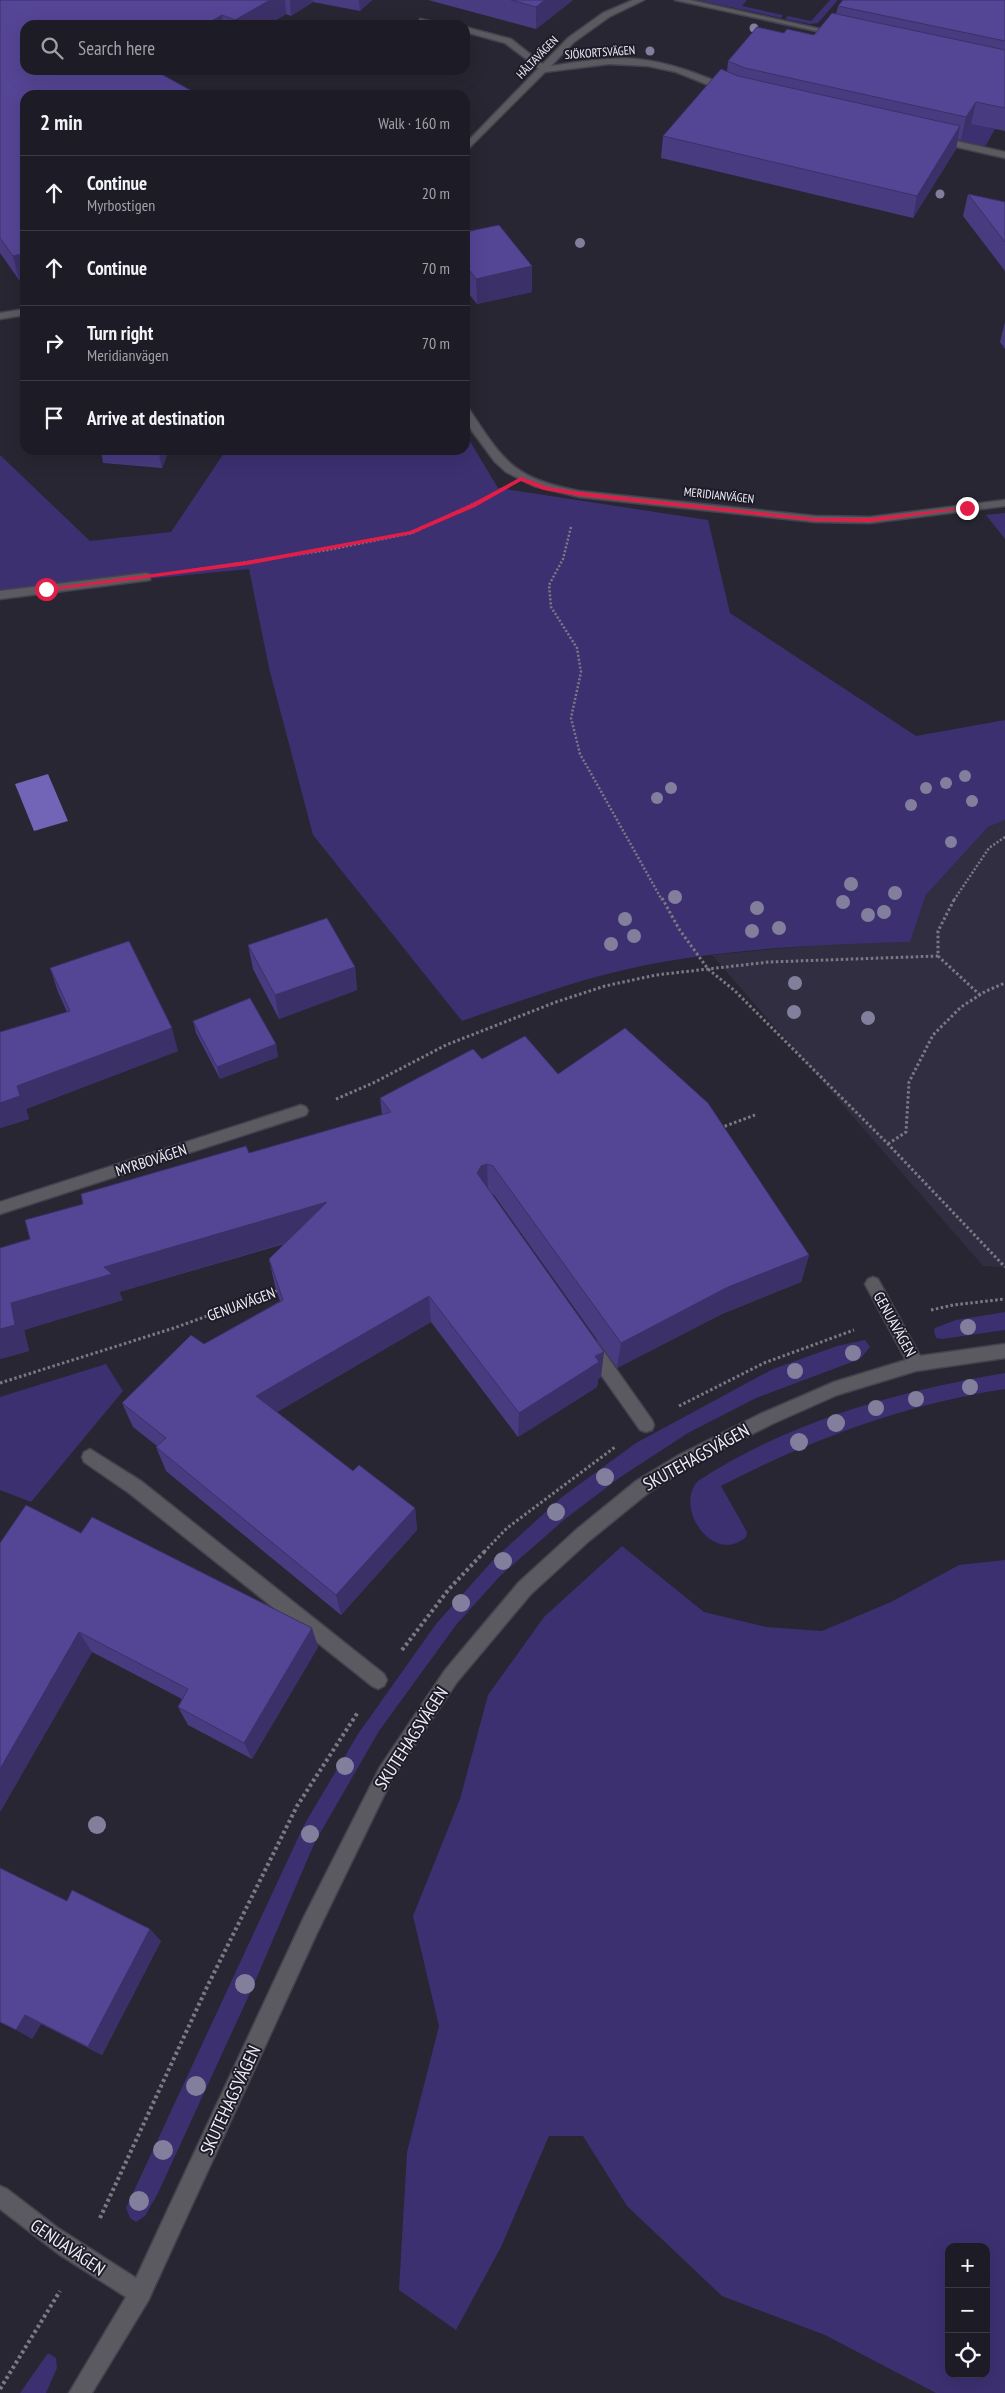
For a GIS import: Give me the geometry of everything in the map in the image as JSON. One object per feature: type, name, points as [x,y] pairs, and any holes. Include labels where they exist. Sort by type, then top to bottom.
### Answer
[{"type":"street","name":"HÅLTAVÄGEN","points":[[470,144],[545,69],[571,40],[606,15],[640,0]]},
{"type":"street","points":[[679,0],[845,35]]},
{"type":"street","points":[[470,30],[508,41],[545,69]]},
{"type":"street","name":"SJÖKORTSVÄGEN","points":[[545,69],[617,61],[650,63],[680,71],[739,94]]},
{"type":"street","points":[[925,137],[1005,155]]},
{"type":"street","points":[[0,316],[20,313]]},
{"type":"street","name":"MERIDIANVÄGEN","points":[[470,418],[487,446],[503,465],[521,479],[546,488],[580,494],[814,519],[870,520],[1005,503]]},
{"type":"street","points":[[0,595],[146,577]]},
{"type":"street","name":"MYRBOVÄGEN","points":[[0,1208],[302,1111]]},
{"type":"street","name":"GENUAVÄGEN","points":[[873,1284],[916,1364]]},
{"type":"street","points":[[584,1337],[646,1425]]},
{"type":"street","name":"SKUTEHAGSVÄGEN","points":[[80,2393],[140,2293],[310,1926],[386,1773],[451,1676],[525,1588],[583,1535],[642,1487],[685,1460],[766,1419],[834,1389],[916,1364],[1005,1351]]},
{"type":"street","points":[[90,1457],[135,1486],[378,1680]]},
{"type":"street","name":"GENUAVÄGEN","points":[[0,2196],[36,2227],[140,2293]]},
{"type":"path","points":[[146,577],[319,551],[412,533],[473,506],[521,479]]},
{"type":"path","points":[[580,494],[563,559],[549,585],[551,607],[578,648],[581,672],[571,718],[580,754],[678,929],[708,969],[735,991],[888,1144],[1005,1267]]},
{"type":"path","points":[[938,956],[938,931],[959,890],[989,848],[1005,836]]},
{"type":"path","points":[[302,1111],[319,1106],[375,1082],[446,1045],[556,1002],[656,975],[770,962],[938,956],[980,995]]},
{"type":"path","points":[[888,1144],[906,1132],[909,1082],[933,1035],[961,1007],[1005,983]]},
{"type":"path","points":[[710,1131],[755,1115]]},
{"type":"path","name":"GENUAVÄGEN","points":[[0,1383],[174,1328],[286,1288]]},
{"type":"shaded area","points":[[697,0],[747,0],[742,6],[783,15],[781,18]]},
{"type":"shaded area","points":[[830,0],[838,0],[818,23],[810,24],[785,19],[788,16],[811,21]]},
{"type":"shaded area","points":[[959,121],[995,129],[986,145],[983,146],[952,139]]},
{"type":"shaded area","points":[[470,441],[498,488],[708,520],[730,613],[916,736],[1005,720],[1005,820],[988,827],[926,895],[910,942],[848,944],[723,953],[662,962],[586,980],[462,1021],[313,835],[269,668],[249,569],[86,585],[0,591],[0,455],[90,541],[171,532],[223,455],[470,455]]},
{"type":"shaded area","points":[[1005,513],[1005,539],[986,515]]},
{"type":"shaded area","points":[[48,774],[68,821],[34,831],[15,784]]},
{"type":"shaded area","points":[[1005,820],[1005,1267],[983,1266],[712,955],[838,943],[910,942],[926,895],[988,827]]},
{"type":"shaded area","points":[[1005,1312],[1005,1330],[942,1339],[936,1338],[935,1328],[956,1320]]},
{"type":"shaded area","points":[[865,1340],[870,1347],[860,1359],[756,1398],[688,1433],[619,1478],[565,1519],[500,1576],[456,1625],[379,1731],[315,1842],[250,1993],[158,2193],[145,2216],[136,2222],[130,2218],[126,2208],[304,1825],[358,1734],[436,1624],[494,1559],[562,1497],[636,1443],[773,1369],[837,1346]]},
{"type":"shaded area","points":[[106,1364],[123,1391],[31,1502],[0,1490],[0,1397]]},
{"type":"shaded area","points":[[1005,1373],[1005,1389],[931,1404],[859,1426],[823,1439],[754,1469],[721,1486],[747,1532],[746,1537],[733,1544],[721,1544],[710,1539],[700,1530],[694,1518],[690,1505],[692,1492],[698,1481],[770,1441],[807,1425],[885,1399],[965,1380]]},
{"type":"shaded area","points":[[622,1546],[704,1612],[766,1627],[822,1631],[891,1602],[959,1565],[1005,1560],[1005,2393],[936,2393],[825,2335],[722,2296],[627,2206],[583,2136],[549,2136],[501,2247],[456,2330],[399,2290],[407,2152],[439,2026],[413,1916],[460,1799],[488,1695],[544,1617]]},
{"type":"shaded area","points":[[48,2353],[56,2358],[57,2368],[46,2393],[20,2393]]},
{"type":"building","points":[[0,0],[270,0],[235,20],[222,15],[214,20],[20,20],[20,75],[163,75],[190,90],[20,90],[20,254],[13,256],[0,238]]},
{"type":"building","points":[[511,0],[545,0],[536,7]]},
{"type":"building","points":[[843,0],[1005,0],[1005,41],[838,6]]},
{"type":"building","points":[[832,13],[1005,50],[1005,108],[976,102],[966,117],[745,68],[728,61],[757,27],[784,33],[787,29],[814,35]]},
{"type":"building","points":[[721,69],[738,76],[960,126],[917,196],[663,136]]},
{"type":"building","points":[[968,194],[1005,202],[1005,242]]},
{"type":"building","points":[[499,225],[532,266],[476,279],[470,271],[470,231]]},
{"type":"building","points":[[327,918],[355,967],[275,995],[248,945]]},
{"type":"building","points":[[129,941],[172,1028],[17,1086],[20,1096],[0,1103],[0,1032],[70,1011],[50,968]]},
{"type":"building","points":[[250,998],[276,1044],[217,1067],[193,1021]]},
{"type":"building","points":[[625,1028],[708,1103],[809,1255],[728,1287],[621,1343],[493,1166],[487,1164],[481,1166],[477,1173],[604,1352],[595,1356],[599,1362],[519,1413],[429,1296],[256,1396],[353,1471],[359,1465],[415,1508],[336,1595],[156,1447],[166,1438],[122,1403],[191,1335],[204,1344],[283,1300],[269,1259],[327,1202],[104,1267],[112,1274],[11,1303],[15,1325],[0,1329],[0,1248],[30,1239],[25,1220],[83,1204],[81,1194],[246,1146],[249,1153],[391,1112],[380,1098],[473,1049],[482,1059],[525,1036],[558,1074]]},
{"type":"building","points":[[26,1505],[81,1533],[92,1517],[312,1628],[244,1743],[178,1707],[188,1689],[79,1632],[0,1769],[0,1543]]},
{"type":"building","points":[[0,1868],[67,1901],[72,1890],[150,1929],[88,2047],[25,2015],[16,2030],[0,2022]]},
{"type":"route","points":[[46,589],[247,563],[328,550],[412,533],[473,506],[521,479],[546,488],[580,494],[814,519],[870,520],[967,508]]}]
